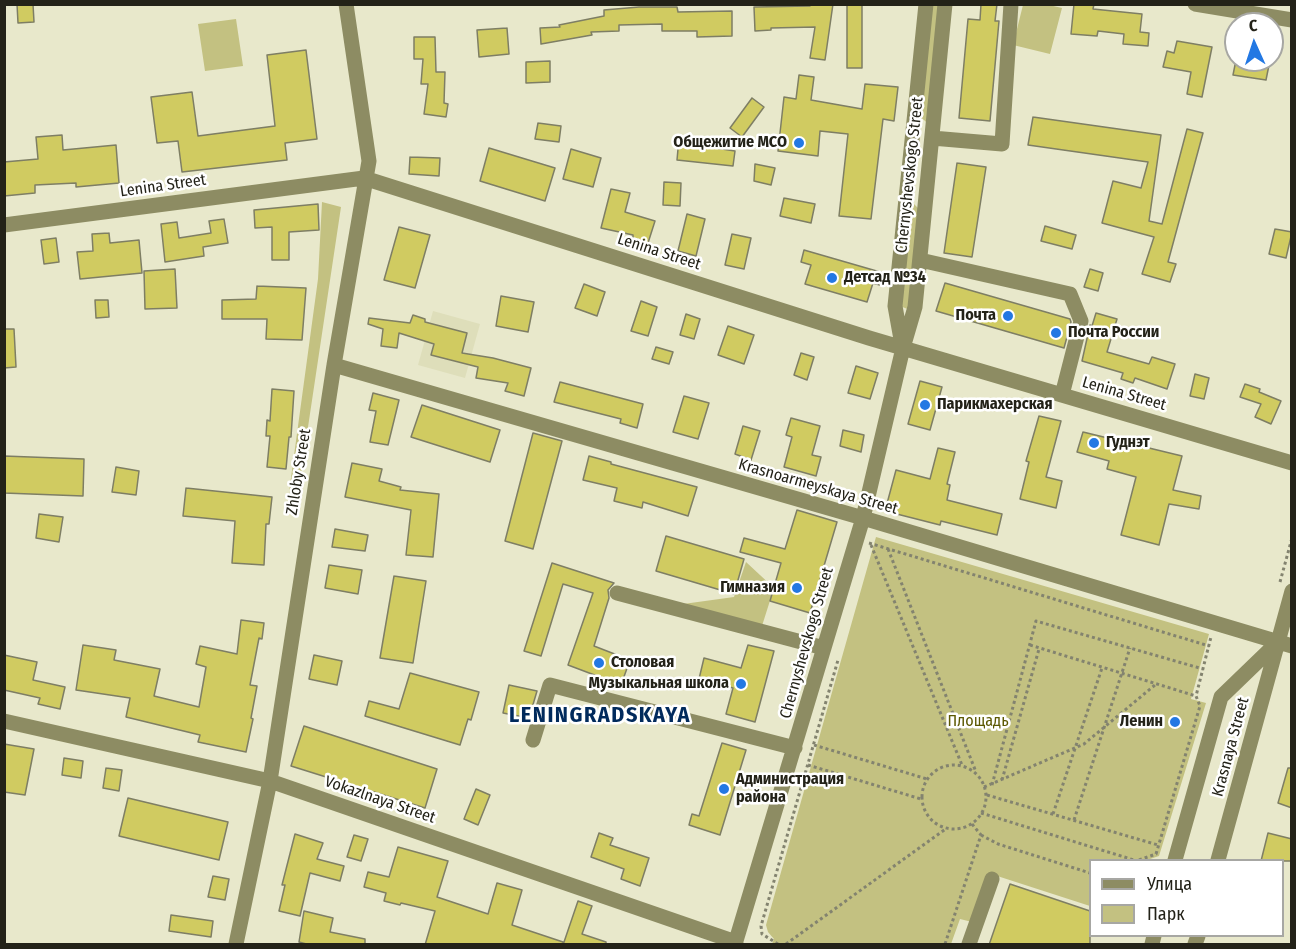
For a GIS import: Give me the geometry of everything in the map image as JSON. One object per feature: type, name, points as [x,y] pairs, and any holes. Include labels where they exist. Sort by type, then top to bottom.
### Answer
[{"type":"street","name":"Zhloby Street","points":[[236,945],[270,781],[334,365],[364,178],[369,160],[346,4]]},
{"type":"street","name":"Chernyshevskogo Street","points":[[903,348],[895,306],[926,4]]},
{"type":"street","name":"Chernyshevskogo Street","points":[[736,943],[824,648],[870,520],[903,348],[915,307],[945,4]]},
{"type":"street","points":[[932,138],[1002,144],[1011,4]]},
{"type":"street","points":[[1195,4],[1292,20]]},
{"type":"street","name":"Lenina Street","points":[[4,225],[364,178],[903,348],[1292,463]]},
{"type":"street","points":[[920,260],[1070,294],[1081,321],[1062,395]]},
{"type":"street","name":"Krasnoarmeyskaya Street","points":[[334,365],[870,520],[1285,644]]},
{"type":"street","name":"Krasnaya Street","points":[[1219,859],[1285,644],[1292,591]]},
{"type":"street","points":[[617,593],[824,648]]},
{"type":"street","points":[[1176,859],[1221,697],[1285,644]]},
{"type":"street","points":[[533,740],[550,685],[795,748]]},
{"type":"street","name":"Vokazlnaya Street","points":[[4,721],[270,781],[736,943]]},
{"type":"street","points":[[969,945],[992,879]]},
{"type":"path","points":[[868,555],[864,541],[870,520]]},
{"type":"path","points":[[864,541],[1209,646]]},
{"type":"path","points":[[864,541],[962,765]]},
{"type":"path","points":[[888,549],[987,795],[986,805],[972,824],[963,828],[947,828],[931,821],[924,812],[921,799],[927,778],[941,766],[956,764],[976,772]]},
{"type":"path","points":[[992,785],[1036,621],[1203,669]]},
{"type":"path","points":[[1030,645],[1196,696]]},
{"type":"path","points":[[1002,780],[1039,648]]},
{"type":"path","points":[[1074,820],[1130,648]]},
{"type":"path","points":[[778,945],[762,934],[761,926],[839,655]]},
{"type":"path","points":[[1053,814],[1102,668]]},
{"type":"path","points":[[984,787],[1083,744],[1155,685]]},
{"type":"path","points":[[813,744],[927,778]]},
{"type":"path","points":[[808,765],[921,799]]},
{"type":"path","points":[[987,795],[1158,845]]},
{"type":"path","points":[[981,813],[1128,859]]},
{"type":"path","points":[[972,824],[981,835],[998,844],[1089,873]]},
{"type":"path","points":[[786,945],[947,828]]},
{"type":"path","points":[[945,945],[981,835]]},
{"type":"shaded area","points":[[433,311],[480,324],[465,378],[418,365]]},
{"type":"green space","points":[[930,5],[943,5],[931,126],[918,115]]},
{"type":"green space","points":[[1023,5],[1049,5],[1062,8],[1050,54],[1013,45]]},
{"type":"green space","points":[[236,19],[243,66],[205,71],[198,24]]},
{"type":"green space","points":[[911,201],[921,211],[910,310],[900,306]]},
{"type":"green space","points":[[322,202],[341,207],[296,507],[287,507],[318,279]]},
{"type":"green space","name":"Площадь","points":[[876,537],[1209,634],[1191,699],[1206,703],[1159,856],[1150,859],[1089,859],[1089,906],[988,873],[972,922],[960,919],[951,944],[772,944],[774,939],[766,925]]},
{"type":"green space","points":[[746,562],[774,588],[761,629],[676,605],[734,597]]},
{"type":"building","points":[[17,4],[33,4],[34,22],[18,23]]},
{"type":"building","points":[[810,4],[833,4],[825,60],[810,58],[815,27],[771,28],[771,30],[755,31],[754,7],[810,6]]},
{"type":"building","points":[[847,4],[862,4],[862,68],[847,68]]},
{"type":"building","points":[[981,4],[997,4],[995,21],[999,21],[990,121],[959,118],[968,19],[980,20]]},
{"type":"building","points":[[1074,4],[1094,4],[1093,9],[1142,14],[1140,32],[1149,33],[1148,46],[1123,44],[1124,34],[1098,31],[1097,36],[1071,34]]},
{"type":"building","points":[[677,7],[678,12],[732,11],[732,36],[697,37],[697,31],[662,31],[662,24],[619,25],[619,31],[591,32],[592,35],[541,44],[540,28],[560,27],[559,25],[604,16],[604,10]]},
{"type":"building","points":[[507,28],[509,54],[479,57],[477,30]]},
{"type":"building","points":[[414,37],[435,37],[436,72],[445,72],[444,103],[448,104],[446,117],[424,114],[428,84],[421,84],[423,59],[414,59]]},
{"type":"building","points":[[1177,41],[1212,47],[1202,97],[1187,94],[1191,72],[1163,67],[1167,51],[1174,53]]},
{"type":"building","points":[[306,50],[317,139],[285,143],[287,160],[182,172],[178,141],[157,143],[151,97],[192,92],[198,136],[275,126],[267,55]]},
{"type":"building","points":[[550,61],[550,82],[526,83],[526,62]]},
{"type":"building","points":[[1234,72],[1268,72],[1266,80],[1233,75]]},
{"type":"building","name":"Общежитие МСО","points":[[799,75],[814,77],[811,100],[862,109],[865,84],[898,87],[894,121],[883,119],[871,219],[839,216],[848,134],[820,131],[818,156],[778,151],[784,97],[796,99]]},
{"type":"building","points":[[752,98],[764,107],[742,137],[730,128]]},
{"type":"building","points":[[1033,117],[1161,135],[1149,221],[1162,224],[1187,129],[1203,133],[1168,262],[1176,264],[1170,282],[1142,274],[1154,237],[1102,223],[1113,181],[1141,188],[1148,162],[1028,145]]},
{"type":"building","points":[[538,123],[561,126],[559,142],[535,139]]},
{"type":"building","points":[[62,135],[63,150],[116,145],[119,183],[76,187],[76,183],[35,185],[35,193],[4,196],[4,162],[38,159],[36,137]]},
{"type":"building","points":[[679,138],[710,142],[709,147],[735,151],[733,166],[677,160]]},
{"type":"building","points":[[489,148],[555,168],[545,201],[480,181]]},
{"type":"building","points":[[571,149],[601,158],[593,187],[563,179]]},
{"type":"building","points":[[410,157],[440,158],[439,176],[409,174]]},
{"type":"building","points":[[957,163],[986,167],[972,257],[944,253]]},
{"type":"building","points":[[755,164],[775,168],[771,185],[754,181]]},
{"type":"building","points":[[664,182],[681,183],[680,206],[663,205]]},
{"type":"building","points":[[611,189],[630,193],[625,212],[655,221],[648,243],[633,238],[633,235],[601,228]]},
{"type":"building","points":[[784,198],[815,204],[811,223],[780,216]]},
{"type":"building","points":[[318,204],[319,230],[289,232],[289,260],[272,260],[272,227],[255,228],[254,210]]},
{"type":"building","points":[[687,214],[705,219],[696,256],[678,251]]},
{"type":"building","points":[[224,219],[228,243],[203,247],[204,256],[165,262],[161,224],[177,222],[179,238],[211,233],[209,221]]},
{"type":"building","points":[[1045,226],[1076,235],[1072,249],[1041,241]]},
{"type":"building","points":[[399,227],[430,235],[415,288],[384,280]]},
{"type":"building","points":[[1275,229],[1292,232],[1286,258],[1269,254]]},
{"type":"building","points":[[109,233],[110,243],[139,240],[142,273],[80,279],[77,252],[93,251],[92,234]]},
{"type":"building","points":[[732,234],[751,238],[744,269],[725,265]]},
{"type":"building","points":[[56,238],[59,262],[44,264],[41,240]]},
{"type":"building","name":"Детсад №34","points":[[804,250],[887,274],[883,286],[873,283],[867,302],[805,284],[811,265],[801,262]]},
{"type":"building","points":[[175,269],[177,308],[145,309],[144,271]]},
{"type":"building","points":[[1090,269],[1103,273],[1098,291],[1084,287]]},
{"type":"building","name":"Почта","points":[[945,283],[1070,319],[1064,348],[936,311]]},
{"type":"building","points":[[584,284],[605,292],[597,316],[575,308]]},
{"type":"building","points":[[257,286],[306,288],[302,340],[266,339],[267,319],[222,319],[222,300],[256,299]]},
{"type":"building","points":[[501,296],[534,302],[528,332],[496,326]]},
{"type":"building","points":[[95,300],[108,300],[109,317],[96,318]]},
{"type":"building","points":[[641,301],[657,307],[648,336],[631,331]]},
{"type":"building","points":[[1096,313],[1117,319],[1107,352],[1149,364],[1152,357],[1175,364],[1167,389],[1135,378],[1133,383],[1121,379],[1123,373],[1082,361],[1090,325],[1092,326]]},
{"type":"building","points":[[686,314],[700,319],[694,339],[680,335]]},
{"type":"building","points":[[413,315],[425,319],[425,322],[467,333],[462,353],[531,368],[524,396],[505,391],[508,383],[476,378],[478,367],[431,355],[434,344],[399,333],[397,348],[381,346],[383,329],[368,324],[369,318],[410,323]]},
{"type":"building","points":[[728,326],[754,335],[744,364],[718,355]]},
{"type":"building","points":[[4,329],[14,329],[16,367],[4,368]]},
{"type":"building","points":[[656,347],[673,352],[669,364],[652,359]]},
{"type":"building","points":[[801,353],[814,357],[807,380],[794,375]]},
{"type":"building","points":[[856,366],[878,373],[870,399],[848,393]]},
{"type":"building","points":[[1195,374],[1209,378],[1204,399],[1190,396]]},
{"type":"building","name":"Парикмахерская","points":[[920,381],[942,387],[930,430],[908,424]]},
{"type":"building","points":[[560,382],[643,404],[637,428],[620,423],[621,419],[554,402]]},
{"type":"building","points":[[1245,384],[1260,389],[1259,392],[1281,401],[1271,424],[1255,417],[1261,404],[1240,397]]},
{"type":"building","points":[[272,389],[294,391],[286,469],[267,467],[270,436],[266,436],[267,420],[270,421]]},
{"type":"building","points":[[373,393],[399,400],[388,445],[370,442],[376,411],[369,410]]},
{"type":"building","points":[[684,396],[709,403],[698,439],[673,432]]},
{"type":"building","points":[[422,405],[500,430],[490,462],[411,437]]},
{"type":"building","points":[[1039,416],[1061,421],[1046,477],[1062,481],[1056,508],[1020,499],[1029,462],[1026,461]]},
{"type":"building","points":[[791,418],[820,426],[812,455],[821,457],[816,476],[784,467],[792,437],[786,435]]},
{"type":"building","points":[[743,426],[760,431],[751,460],[735,454]]},
{"type":"building","points":[[843,430],[864,435],[861,452],[840,446]]},
{"type":"building","points":[[1083,432],[1182,456],[1173,490],[1201,496],[1199,509],[1169,504],[1159,545],[1121,535],[1136,477],[1107,469],[1109,461],[1077,452]]},
{"type":"building","points":[[533,433],[562,441],[533,549],[505,541]]},
{"type":"building","points":[[938,448],[955,452],[947,484],[950,485],[947,500],[1002,514],[997,535],[941,521],[940,525],[885,511],[896,470],[930,479]]},
{"type":"building","points":[[4,456],[84,459],[83,496],[4,493]]},
{"type":"building","points":[[589,456],[697,487],[688,516],[643,502],[642,508],[614,501],[617,488],[583,480]]},
{"type":"building","points":[[352,463],[382,469],[379,481],[401,487],[400,490],[439,494],[433,557],[406,555],[411,510],[345,497]]},
{"type":"building","points":[[116,467],[139,471],[136,495],[112,492]]},
{"type":"building","points":[[186,488],[272,497],[269,524],[266,524],[264,565],[232,563],[235,521],[183,516]]},
{"type":"building","name":"Гимназия","points":[[797,510],[837,522],[810,613],[770,601],[781,563],[740,552],[744,538],[785,549]]},
{"type":"building","points":[[39,514],[63,517],[59,542],[36,538]]},
{"type":"building","points":[[335,529],[368,535],[365,551],[332,547]]},
{"type":"building","points":[[666,536],[744,559],[734,594],[656,571]]},
{"type":"building","points":[[552,563],[614,583],[608,590],[609,598],[594,646],[630,660],[621,685],[568,665],[593,593],[563,584],[541,656],[524,651]]},
{"type":"building","points":[[329,565],[362,570],[358,594],[325,588]]},
{"type":"building","points":[[394,576],[426,581],[413,663],[380,658]]},
{"type":"building","points":[[241,620],[264,623],[250,685],[257,686],[246,752],[198,742],[200,735],[126,717],[130,698],[76,690],[83,645],[116,650],[114,660],[160,669],[154,696],[199,707],[206,667],[196,664],[200,646],[237,654]]},
{"type":"building","name":"Музыкальная школа","points":[[748,645],[774,651],[755,722],[726,714],[733,688],[699,679],[704,658],[741,668]]},
{"type":"building","points":[[4,655],[37,662],[33,680],[65,687],[60,709],[38,704],[40,698],[4,690]]},
{"type":"building","points":[[314,655],[342,661],[337,685],[309,679]]},
{"type":"building","points":[[410,673],[479,692],[471,720],[468,719],[460,745],[365,716],[369,701],[399,709]]},
{"type":"building","points":[[509,685],[537,691],[529,718],[503,713]]},
{"type":"building","points":[[304,726],[437,769],[425,808],[291,766]]},
{"type":"building","points":[[722,743],[746,750],[720,835],[689,825],[692,814],[699,816]]},
{"type":"building","points":[[4,744],[34,749],[25,795],[4,792]]},
{"type":"building","points":[[64,758],[83,761],[81,778],[62,775]]},
{"type":"building","points":[[106,768],[122,770],[119,791],[103,788]]},
{"type":"building","points":[[1288,768],[1292,768],[1292,808],[1278,803]]},
{"type":"building","points":[[476,789],[490,795],[478,825],[464,819]]},
{"type":"building","points":[[128,798],[228,822],[219,860],[119,836]]},
{"type":"building","points":[[599,833],[613,838],[610,845],[649,858],[640,886],[621,879],[624,869],[591,857]]},
{"type":"building","points":[[1268,833],[1292,839],[1292,861],[1262,859]]},
{"type":"building","points":[[295,834],[323,843],[317,859],[344,866],[340,881],[310,873],[300,916],[279,911],[285,885],[282,885]]},
{"type":"building","points":[[354,835],[368,839],[361,861],[347,857]]},
{"type":"building","points":[[398,847],[448,861],[437,897],[488,914],[497,883],[522,890],[512,925],[563,942],[562,945],[425,945],[435,911],[384,901],[386,893],[364,887],[368,872],[389,877]]},
{"type":"building","points":[[213,876],[229,879],[225,900],[208,897]]},
{"type":"building","points":[[1010,884],[1089,911],[1090,945],[989,945]]},
{"type":"building","points":[[578,901],[592,906],[582,934],[606,942],[606,945],[563,945]]},
{"type":"building","points":[[304,911],[333,918],[330,932],[365,939],[365,945],[310,945],[299,942]]},
{"type":"building","points":[[171,915],[213,921],[211,937],[169,931]]},
{"type":"place","name":"Общежитие МСО","points":[[799,143]]},
{"type":"place","name":"Детсад №34","points":[[832,278]]},
{"type":"place","name":"Почта","points":[[1008,316]]},
{"type":"place","name":"Почта России","points":[[1056,333]]},
{"type":"place","name":"Парикмахерская","points":[[925,405]]},
{"type":"place","name":"Гуднэт","points":[[1094,443]]},
{"type":"place","name":"Гимназия","points":[[797,588]]},
{"type":"place","name":"Столовая","points":[[599,663]]},
{"type":"place","name":"Музыкальная школа","points":[[741,684]]},
{"type":"place","name":"Ленин","points":[[1175,722]]},
{"type":"place","name":"Администрация района","points":[[724,789]]},
{"type":"district","name":"LENINGRADSKAYA","points":[[600,716]]}]
